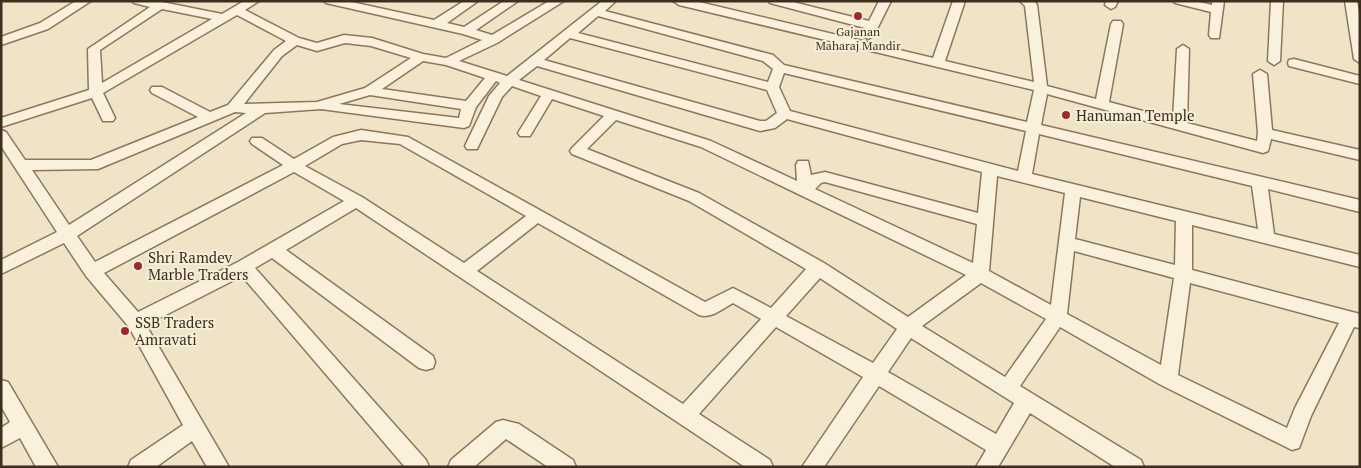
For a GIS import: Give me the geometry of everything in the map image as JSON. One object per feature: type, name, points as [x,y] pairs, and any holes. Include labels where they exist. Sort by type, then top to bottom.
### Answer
[{"type":"street","points":[[1,41],[44,26],[85,1]]},
{"type":"street","points":[[138,1],[223,18]]},
{"type":"street","points":[[1,123],[96,92],[253,1]]},
{"type":"street","points":[[332,1],[466,30],[493,40]]},
{"type":"street","points":[[437,24],[472,1]]},
{"type":"street","points":[[466,30],[512,1]]},
{"type":"street","points":[[448,62],[493,40],[558,1]]},
{"type":"street","points":[[472,146],[496,96],[509,81],[610,1]]},
{"type":"street","points":[[774,1],[872,26]]},
{"type":"street","points":[[862,46],[885,1]]},
{"type":"street","points":[[938,63],[959,1]]},
{"type":"street","points":[[1024,177],[1041,88],[1032,5],[1026,1]]},
{"type":"street","points":[[1179,1],[1217,6],[1215,35]]},
{"type":"street","points":[[1274,61],[1277,1]]},
{"type":"street","points":[[1351,1],[1360,59]]},
{"type":"street","points":[[689,2],[862,46],[1041,88],[1263,148],[1265,133],[1260,74]]},
{"type":"street","points":[[108,118],[96,92],[94,50],[159,6]]},
{"type":"street","points":[[237,11],[295,41],[317,47],[344,39],[372,42],[420,57],[448,62],[706,144],[980,274],[1168,378],[1292,441],[1302,414],[1355,320],[1066,243]]},
{"type":"street","points":[[596,12],[768,58],[779,79],[784,114]]},
{"type":"street","points":[[1102,105],[1117,24]]},
{"type":"street","points":[[568,34],[779,79],[1034,128],[1360,206]]},
{"type":"street","points":[[233,108],[278,53],[295,41]]},
{"type":"street","points":[[1180,126],[1183,49]]},
{"type":"street","points":[[317,106],[370,91],[420,57]]},
{"type":"street","points":[[534,61],[760,126],[766,127],[784,114]]},
{"type":"street","points":[[1294,63],[1360,80]]},
{"type":"street","points":[[22,165],[93,164],[233,108],[262,109],[317,106],[464,124],[469,106],[493,76]]},
{"type":"street","points":[[157,90],[208,117]]},
{"type":"street","points":[[370,91],[469,106]]},
{"type":"street","points":[[525,133],[549,94]]},
{"type":"street","points":[[1,268],[67,234],[262,109]]},
{"type":"street","points":[[614,114],[577,151],[694,197],[818,268],[908,327],[1134,467]]},
{"type":"street","points":[[784,114],[990,169],[1360,261]]},
{"type":"street","points":[[1265,133],[1360,155]]},
{"type":"street","points":[[92,271],[294,166],[338,140],[361,134],[403,140],[705,310],[733,295],[877,375],[1000,447]]},
{"type":"street","points":[[1,135],[92,271],[135,322],[219,467]]},
{"type":"street","points":[[257,141],[294,166],[356,201],[465,271],[763,467]]},
{"type":"street","points":[[803,165],[805,191]]},
{"type":"street","points":[[812,467],[877,375],[908,327],[980,274],[990,169]]},
{"type":"street","points":[[805,191],[816,179],[825,177],[986,221]]},
{"type":"street","points":[[1259,182],[1267,238]]},
{"type":"street","points":[[1007,389],[1058,316],[1073,190]]},
{"type":"street","points":[[135,322],[244,267],[356,201]]},
{"type":"street","points":[[465,271],[537,216]]},
{"type":"street","points":[[1168,378],[1183,273],[1184,216]]},
{"type":"street","points":[[273,250],[426,362]]},
{"type":"street","points":[[244,267],[420,467]]},
{"type":"street","points":[[686,415],[818,268]]},
{"type":"street","points":[[1,388],[48,467]]},
{"type":"street","points":[[986,467],[1000,447],[1026,401]]},
{"type":"street","points":[[1,439],[23,425]]},
{"type":"street","points":[[138,467],[195,428]]},
{"type":"street","points":[[458,467],[503,429],[512,431],[566,467]]},
{"type":"place","name":"Gajanan Maharaj Mandir","points":[[858,16]]},
{"type":"place","name":"Hanuman Temple","points":[[1066,115]]},
{"type":"place","name":"Shri Ramdev Marble Traders","points":[[138,266]]},
{"type":"place","name":"SSB Traders Amravati","points":[[125,331]]}]
